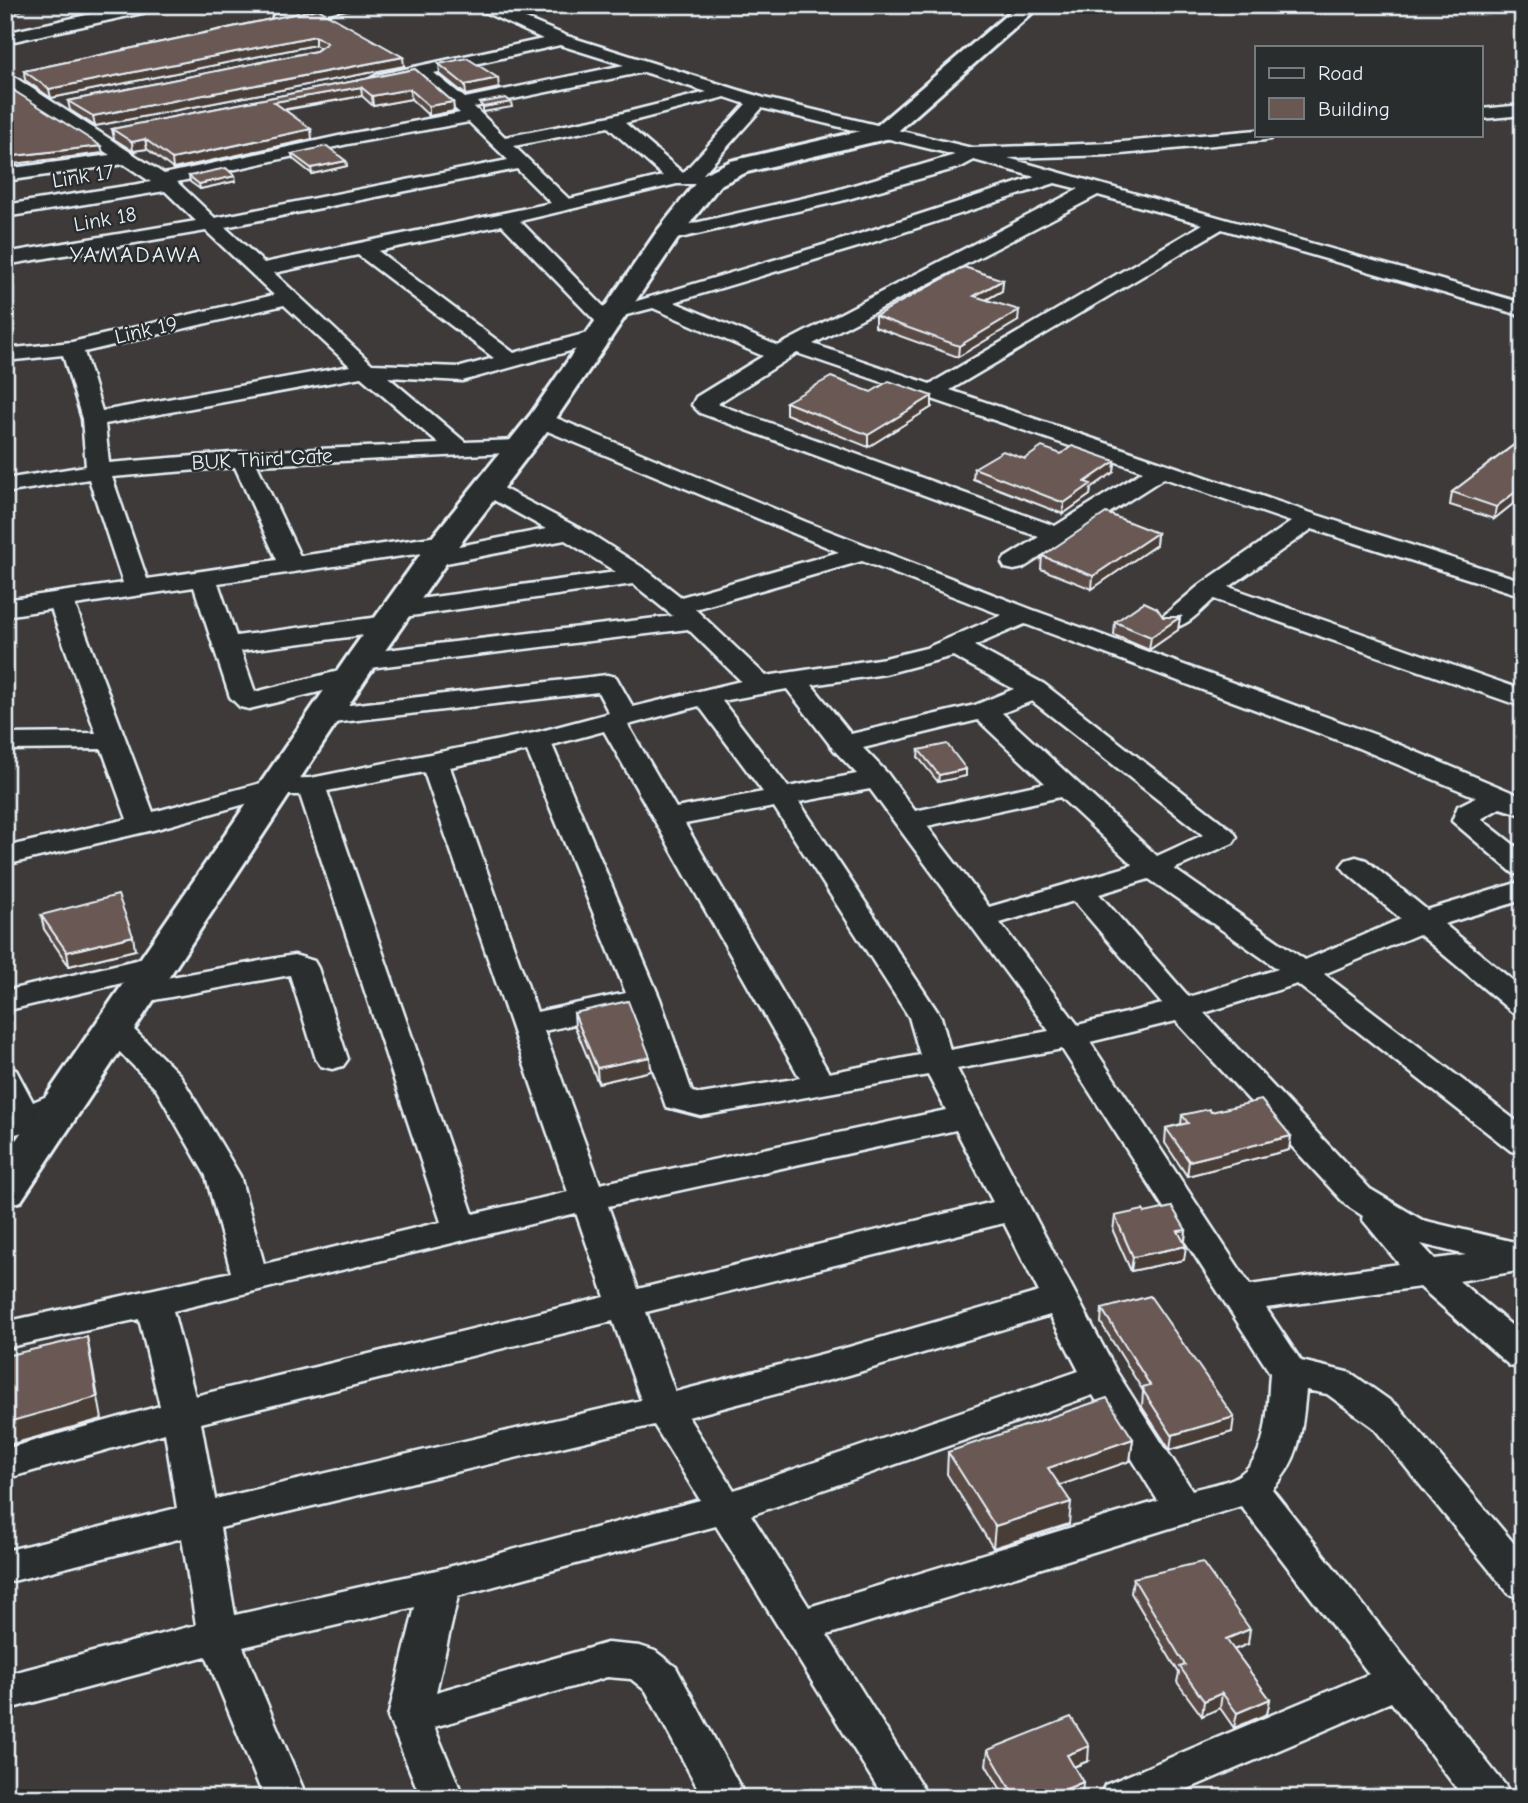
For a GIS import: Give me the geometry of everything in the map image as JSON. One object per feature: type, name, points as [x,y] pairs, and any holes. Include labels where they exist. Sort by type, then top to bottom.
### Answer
[{"type":"street","points":[[5,8],[18,5]]},
{"type":"street","points":[[5,38],[156,5]]},
{"type":"street","points":[[284,35],[262,22],[343,5]]},
{"type":"street","points":[[477,5],[561,40],[758,102],[972,154],[1051,178],[1220,222],[1523,310]]},
{"type":"street","points":[[259,270],[692,179],[882,133],[1031,5]]},
{"type":"street","points":[[361,80],[561,40]]},
{"type":"street","name":"Link 17","points":[[5,211],[165,182],[641,66]]},
{"type":"street","points":[[420,70],[466,110],[565,206]]},
{"type":"street","points":[[33,71],[5,77],[15,94],[49,107],[165,182],[212,224],[286,298],[460,450]]},
{"type":"street","points":[[500,143],[612,121],[726,92]]},
{"type":"street","points":[[49,107],[75,102]]},
{"type":"street","points":[[5,1190],[392,617],[541,420],[607,324],[667,235],[692,179],[758,102]]},
{"type":"street","points":[[1482,114],[1523,110]]},
{"type":"street","points":[[612,121],[692,179]]},
{"type":"street","points":[[92,135],[118,130]]},
{"type":"street","points":[[667,235],[834,197],[954,163],[972,154],[1111,149],[1255,136]]},
{"type":"street","points":[[5,176],[130,158]]},
{"type":"street","name":"Link 18","points":[[5,259],[212,224],[522,163]]},
{"type":"street","points":[[93,419],[366,370],[462,374],[510,360],[607,324],[655,301],[854,243],[1051,178]]},
{"type":"street","points":[[1056,536],[703,405],[788,350],[1094,189]]},
{"type":"street","points":[[507,219],[607,324]]},
{"type":"street","points":[[931,392],[1220,222]]},
{"type":"street","points":[[363,249],[510,360]]},
{"type":"street","name":"Link 19","points":[[5,355],[72,348],[286,298]]},
{"type":"street","points":[[655,301],[788,350],[931,392],[1523,589]]},
{"type":"street","points":[[72,348],[93,419],[98,471],[137,587]]},
{"type":"street","points":[[541,420],[862,552],[1024,615],[1366,741],[1511,802]]},
{"type":"street","name":"BUK Third Gate","points":[[5,486],[98,471],[243,459],[519,447]]},
{"type":"street","points":[[243,459],[291,564]]},
{"type":"street","points":[[1014,563],[1163,469]]},
{"type":"street","points":[[489,488],[639,576],[685,613],[760,685]]},
{"type":"street","points":[[1171,622],[1210,589],[1309,520]]},
{"type":"street","points":[[5,608],[291,564],[441,550],[568,532]]},
{"type":"street","points":[[204,578],[243,697],[249,701],[356,669],[685,613],[862,552]]},
{"type":"street","points":[[226,645],[639,576]]},
{"type":"street","points":[[1210,589],[1523,699]]},
{"type":"street","points":[[60,599],[143,824]]},
{"type":"street","points":[[5,856],[143,824],[276,787],[312,786],[435,762],[537,741],[705,696],[885,666],[956,647],[1024,615]]},
{"type":"street","points":[[956,647],[1035,690],[1223,837],[1153,868],[982,919]]},
{"type":"street","points":[[794,680],[844,744],[877,779],[1070,1037],[1289,1372],[1283,1433],[1273,1464],[1249,1488],[801,1626]]},
{"type":"street","points":[[324,716],[607,682],[619,719],[669,818],[820,1086]]},
{"type":"street","points":[[844,744],[984,711],[1035,690]]},
{"type":"street","points":[[705,696],[782,798],[925,1017],[938,1063],[1059,1298],[1101,1378],[1183,1509]]},
{"type":"street","points":[[984,711],[1153,868],[1509,1115],[1523,1143]]},
{"type":"street","points":[[5,742],[113,741]]},
{"type":"street","points":[[537,741],[644,999],[678,1099],[701,1105],[820,1086],[1070,1037],[1183,1009],[1302,972],[1420,922],[1523,890]]},
{"type":"street","points":[[435,762],[663,1409],[908,1798]]},
{"type":"street","points":[[669,818],[877,779]]},
{"type":"street","points":[[312,786],[461,1229]]},
{"type":"street","points":[[908,821],[1066,788]]},
{"type":"street","points":[[1511,802],[1468,813],[1466,821],[1523,867]]},
{"type":"street","points":[[1356,866],[1523,1005]]},
{"type":"street","points":[[1080,890],[1183,1009],[1359,1196],[1427,1273],[1523,1356]]},
{"type":"street","points":[[5,1001],[157,965]]},
{"type":"street","points":[[138,993],[294,965],[303,968],[332,1059]]},
{"type":"street","points":[[526,1025],[644,999]]},
{"type":"street","points":[[114,1028],[169,1083],[223,1176],[251,1280]]},
{"type":"street","points":[[5,1078],[15,1123],[66,1099]]},
{"type":"street","points":[[5,1335],[153,1303],[587,1199],[965,1117]]},
{"type":"street","points":[[1359,1196],[1411,1229],[1523,1258]]},
{"type":"street","points":[[5,1464],[181,1413],[627,1306],[1014,1209]]},
{"type":"street","points":[[1240,1299],[1523,1258]]},
{"type":"street","points":[[5,1567],[199,1518],[663,1409],[849,1361],[1059,1298]]},
{"type":"street","points":[[153,1303],[181,1413],[218,1636],[286,1798]]},
{"type":"street","points":[[1289,1372],[1338,1383],[1386,1417],[1523,1583]]},
{"type":"street","points":[[5,1693],[218,1636],[441,1585],[727,1508],[1101,1378]]},
{"type":"street","points":[[1249,1488],[1490,1798]]},
{"type":"street","points":[[441,1585],[409,1717],[443,1798]]},
{"type":"street","points":[[409,1717],[607,1660],[640,1663],[661,1679],[725,1798]]},
{"type":"street","points":[[1120,1798],[1398,1680]]},
{"type":"building","points":[[318,9],[403,57],[93,116],[68,101],[316,51],[327,43],[315,36],[49,89],[24,71]]},
{"type":"building","points":[[467,58],[498,78],[465,85],[439,64]]},
{"type":"building","points":[[415,69],[453,102],[429,106],[410,89],[372,96],[361,87],[274,102],[311,129],[172,159],[145,139],[132,142],[112,129]]},
{"type":"building","points":[[5,82],[16,92],[101,146],[5,157]]},
{"type":"building","points":[[506,98],[511,102],[483,107],[479,103]]},
{"type":"building","points":[[327,146],[346,161],[311,168],[292,154]]},
{"type":"building","points":[[226,168],[235,176],[199,184],[189,176]]},
{"type":"building","points":[[964,267],[1003,280],[974,296],[1019,310],[959,346],[875,316]]},
{"type":"building","points":[[831,377],[871,392],[889,381],[932,396],[868,435],[786,402]]},
{"type":"building","points":[[1523,438],[1523,486],[1496,507],[1452,492]]},
{"type":"building","points":[[1072,446],[1115,461],[1085,482],[1091,484],[1064,503],[974,468],[1003,451],[1025,459],[1042,447],[1061,454]]},
{"type":"building","points":[[1106,513],[1157,533],[1093,576],[1042,556]]},
{"type":"building","points":[[1144,602],[1157,608],[1163,617],[1180,617],[1151,637],[1115,622]]},
{"type":"building","points":[[947,744],[966,769],[939,775],[919,750]]},
{"type":"building","points":[[118,895],[133,936],[67,952],[41,915]]},
{"type":"building","points":[[628,1001],[650,1057],[597,1068],[574,1013]]},
{"type":"building","points":[[1261,1100],[1291,1136],[1189,1161],[1166,1128],[1188,1123],[1182,1115],[1209,1109],[1211,1112]]},
{"type":"building","points":[[1172,1207],[1186,1230],[1178,1231],[1186,1246],[1133,1257],[1115,1216]]},
{"type":"building","points":[[1150,1296],[1234,1417],[1172,1435],[1144,1392],[1143,1387],[1150,1385],[1102,1309]]},
{"type":"building","points":[[87,1337],[97,1397],[5,1423],[5,1356]]},
{"type":"building","points":[[1107,1398],[1133,1439],[1048,1468],[1071,1502],[995,1526],[948,1452]]},
{"type":"building","points":[[1202,1562],[1250,1629],[1226,1639],[1270,1699],[1237,1713],[1222,1693],[1204,1701],[1180,1667],[1185,1665],[1133,1578]]},
{"type":"building","points":[[1071,1717],[1089,1746],[1067,1755],[1083,1782],[1045,1798],[1016,1798],[988,1750]]},
{"type":"district","name":"YAMADAWA","points":[[136,254]]}]
